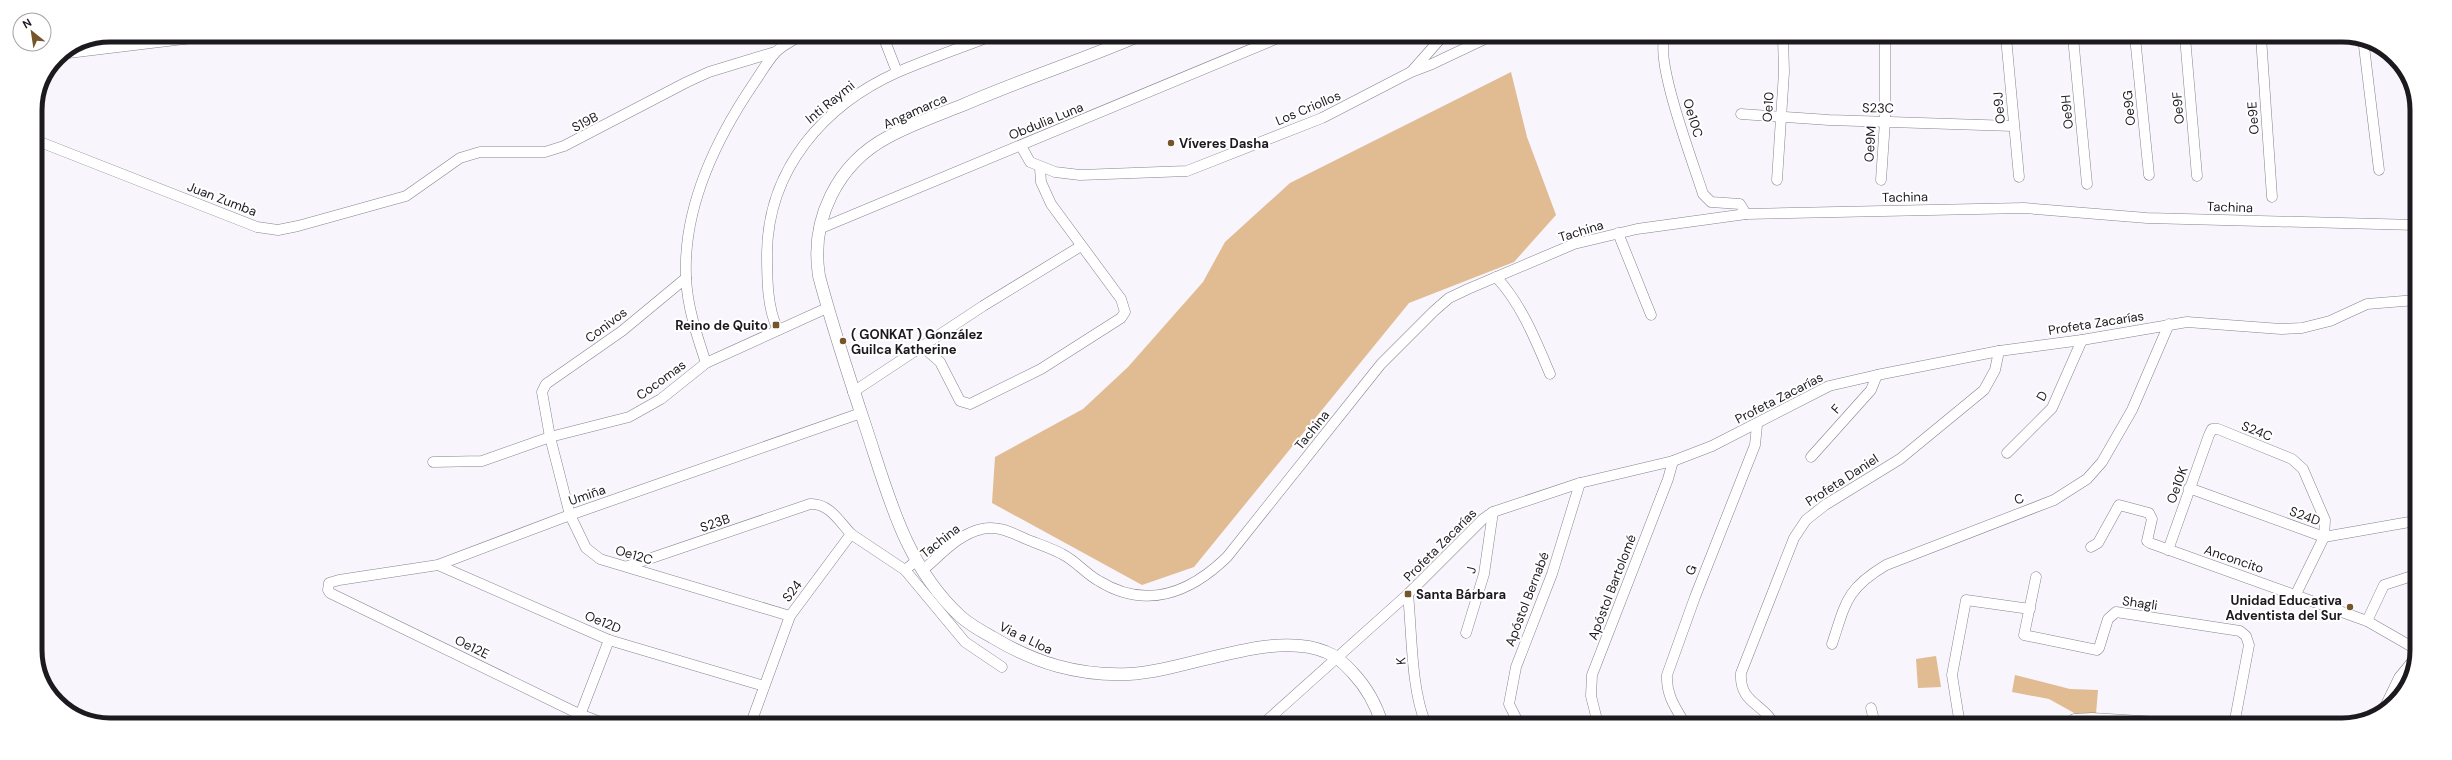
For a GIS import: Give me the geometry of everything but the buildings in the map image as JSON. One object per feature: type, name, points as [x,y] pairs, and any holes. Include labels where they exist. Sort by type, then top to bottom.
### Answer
[{"type":"street","points":[[73,52],[159,42]]},
{"type":"street","points":[[706,363],[696,334],[686,278],[689,231],[703,180],[724,131],[775,52],[791,42]]},
{"type":"street","points":[[885,42],[897,72]]},
{"type":"street","name":"Inti Raymi","points":[[778,330],[769,295],[768,236],[773,205],[787,170],[811,133],[860,93],[897,72],[975,42]]},
{"type":"street","name":"Angamarca","points":[[828,308],[816,261],[819,229],[830,198],[840,179],[854,163],[888,137],[1017,81],[1122,42]]},
{"type":"street","name":"Obdulia Luna","points":[[819,229],[1269,42]]},
{"type":"street","points":[[1411,72],[1437,42]]},
{"type":"street","name":"Los Criollos","points":[[1040,168],[1080,175],[1186,171],[1322,118],[1411,72],[1432,64],[1478,42]]},
{"type":"street","name":"Oe10C","points":[[1664,42],[1663,65],[1703,194],[1706,199],[1711,202],[1740,204],[1746,214]]},
{"type":"street","name":"Oe10","points":[[1777,180],[1779,117],[1784,72],[1783,42]]},
{"type":"street","name":"Oe9M","points":[[1881,180],[1885,121],[1886,42]]},
{"type":"street","name":"Oe9J","points":[[2006,42],[2013,126],[2019,177]]},
{"type":"street","name":"Oe9H","points":[[2073,42],[2087,184]]},
{"type":"street","name":"Oe9G","points":[[2136,42],[2149,175]]},
{"type":"street","name":"Oe9F","points":[[2185,42],[2197,176]]},
{"type":"street","name":"Oe9E","points":[[2261,42],[2272,198]]},
{"type":"street","points":[[2364,45],[2379,170]]},
{"type":"street","name":"S19B","points":[[406,196],[460,158],[480,152],[545,152],[564,146],[709,72],[775,52]]},
{"type":"street","name":"S23C","points":[[1741,114],[1779,117],[2013,126]]},
{"type":"street","name":"Juan Zumba","points":[[42,143],[257,227],[278,230],[298,226],[406,196]]},
{"type":"street","points":[[923,347],[940,362],[960,401],[970,404],[1041,369],[1117,322],[1125,312],[1121,300],[1044,193],[1040,168],[1030,162],[1021,146]]},
{"type":"street","name":"Tachina","points":[[905,570],[920,566],[962,537],[983,528],[1004,529],[1063,555],[1100,582],[1138,597],[1166,594],[1191,586],[1212,572],[1227,557],[1381,364],[1449,298],[1574,244],[1618,233],[1746,214],[2024,208],[2147,218],[2410,225]]},
{"type":"street","points":[[1618,233],[1651,315]]},
{"type":"street","points":[[853,392],[983,306],[1081,246]]},
{"type":"street","points":[[1496,277],[1506,287],[1522,314],[1550,374]]},
{"type":"street","name":"Conivos","points":[[542,392],[546,384],[556,375],[622,331],[686,278]]},
{"type":"street","name":"Profeta Zacarías","points":[[1270,718],[1408,594],[1483,519],[1492,512],[1580,483],[1672,461],[1712,446],[1757,425],[1829,386],[1999,351],[2082,340],[2169,324],[2206,322],[2281,329],[2302,328],[2330,321],[2367,304],[2410,300]]},
{"type":"street","name":"Cocomas","points":[[432,462],[482,461],[550,437],[629,417],[645,409],[706,363],[828,308]]},
{"type":"street","name":"Via a Lloa","points":[[828,308],[853,392],[892,512],[920,566],[948,604],[972,626],[1032,659],[1061,669],[1092,673],[1132,674],[1281,645],[1316,648],[1338,658],[1365,687],[1372,698],[1380,718]]},
{"type":"street","name":"C","points":[[1832,644],[1848,598],[1864,578],[1886,565],[2054,500],[2087,479],[2102,462],[2132,410],[2169,324]]},
{"type":"street","name":"D","points":[[2007,453],[2052,408],[2082,340]]},
{"type":"street","name":"Profeta Daniel","points":[[1768,718],[1746,694],[1740,684],[1741,673],[1794,538],[1806,520],[1825,505],[1900,459],[1984,390],[1995,370],[1999,351]]},
{"type":"street","name":"F","points":[[1810,457],[1871,390],[1877,375]]},
{"type":"street","name":"Oe12C","points":[[542,392],[550,437],[570,515],[586,548],[592,555],[790,616]]},
{"type":"street","name":"Umiña","points":[[330,593],[328,587],[332,581],[438,566],[570,515],[861,413]]},
{"type":"street","name":"G","points":[[1681,718],[1669,698],[1666,686],[1667,675],[1695,597],[1755,445],[1757,425]]},
{"type":"street","name":"S24C","points":[[2212,429],[2218,429],[2292,459],[2303,470],[2324,514],[2324,537]]},
{"type":"street","name":"Oe10K","points":[[2168,550],[2189,488],[2212,429]]},
{"type":"street","name":"Apóstol Bartolomé","points":[[1596,718],[1591,696],[1592,675],[1668,480],[1672,461]]},
{"type":"street","name":"Apóstol Bernabé","points":[[1516,718],[1510,704],[1516,667],[1552,574],[1580,483]]},
{"type":"street","name":"S24D","points":[[2189,488],[2324,537],[2410,522]]},
{"type":"street","name":"S23B","points":[[628,566],[810,504],[820,503],[828,509],[851,534]]},
{"type":"street","name":"Anconcito","points":[[2091,547],[2098,543],[2119,504],[2149,513],[2152,519],[2146,541],[2296,594],[2366,621],[2410,646]]},
{"type":"street","name":"J","points":[[1466,633],[1484,574],[1492,512]]},
{"type":"street","points":[[851,534],[905,570],[965,642],[1002,667]]},
{"type":"street","name":"S24","points":[[753,718],[790,616],[851,534]]},
{"type":"street","points":[[2296,594],[2324,537]]},
{"type":"street","name":"Oe12D","points":[[438,566],[609,640],[764,686]]},
{"type":"street","name":"Shagli","points":[[2036,577],[2024,635],[2094,651],[2099,648],[2108,619],[2116,612],[2240,631],[2246,636],[2249,644],[2235,718]]},
{"type":"street","points":[[2366,621],[2384,585],[2410,577]]},
{"type":"street","name":"Oe12E","points":[[330,593],[578,718]]},
{"type":"street","name":"K","points":[[1408,594],[1417,692],[1420,711],[1423,718]]},
{"type":"street","points":[[1959,718],[1952,675],[1966,600],[2030,609]]},
{"type":"street","points":[[578,718],[609,640]]},
{"type":"street","points":[[1870,708],[1873,718]]},
{"type":"shaded area","points":[[1511,72],[1527,137],[1556,215],[1514,262],[1409,303],[1194,567],[1142,585],[992,503],[995,457],[1083,409],[1128,367],[1203,282],[1225,242],[1290,183]]},
{"type":"shaded area","points":[[1936,656],[1941,687],[1918,688],[1916,659]]},
{"type":"shaded area","points":[[2015,675],[2070,689],[2098,690],[2096,714],[2076,714],[2049,699],[2012,692]]},
{"type":"place","name":"Víveres Dasha","points":[[1171,143]]},
{"type":"place","name":"Reino de Quito","points":[[776,325]]},
{"type":"place","name":"( GONKAT ) González Guilca Katherine","points":[[843,341]]},
{"type":"place","name":"Santa Bárbara","points":[[1408,594]]},
{"type":"place","name":"Unidad Educativa Adventista del Sur","points":[[2350,607]]}]
